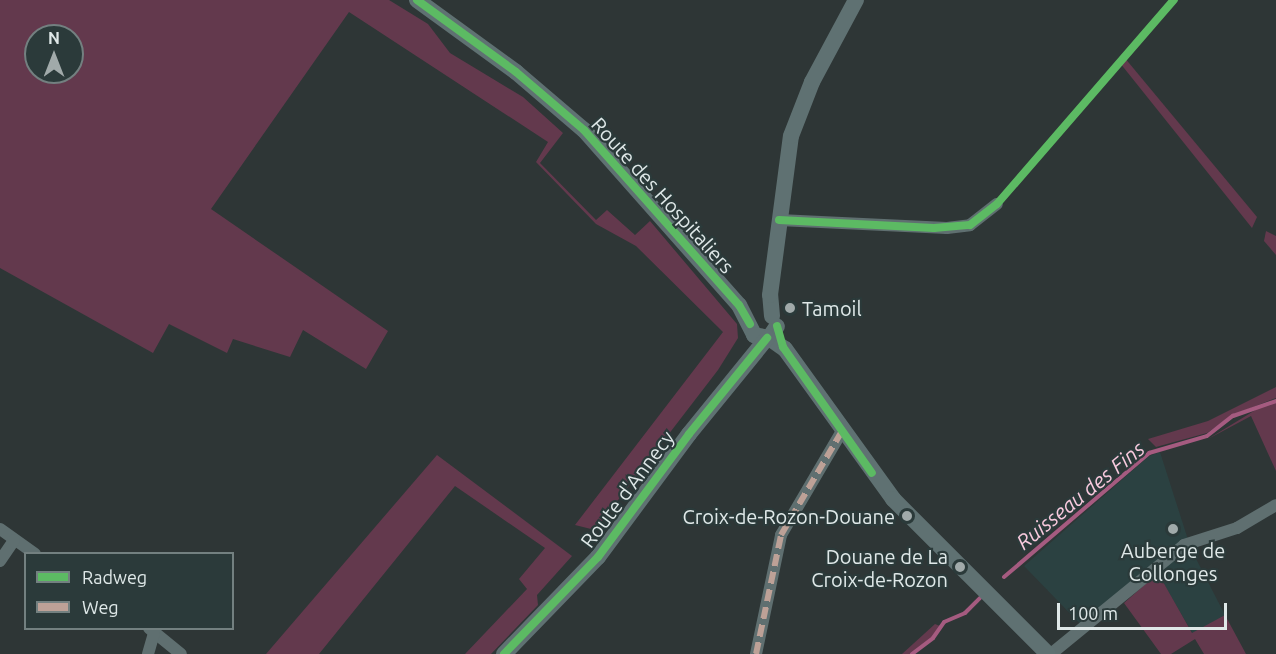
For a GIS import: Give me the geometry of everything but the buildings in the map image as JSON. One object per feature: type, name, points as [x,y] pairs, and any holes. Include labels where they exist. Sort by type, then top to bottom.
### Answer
[{"type":"street","name":"Route des Hospitaliers","points":[[417,0],[516,72],[584,130],[739,305],[763,325],[783,347],[842,431]]},
{"type":"street","name":"Route d'Annecy","points":[[504,654],[598,557],[748,358],[763,325],[770,295],[779,220],[796,119],[856,0]]},
{"type":"street","points":[[779,220],[948,228],[970,225],[997,204]]},
{"type":"street","points":[[756,654],[781,535],[842,431],[892,499],[968,576],[996,600],[1044,652],[1184,544],[1237,528],[1276,505]]},
{"type":"street","points":[[0,529],[32,552]]},
{"type":"street","points":[[0,561],[14,540]]},
{"type":"street","points":[[148,654],[152,631],[181,654]]},
{"type":"shaded area","points":[[0,0],[389,0],[428,24],[450,53],[523,97],[563,133],[540,163],[596,220],[607,210],[635,235],[650,221],[737,324],[738,338],[718,370],[595,530],[575,525],[723,332],[636,246],[596,224],[536,162],[548,142],[349,12],[211,209],[388,331],[366,369],[303,330],[290,357],[233,339],[227,353],[169,324],[153,353],[0,268]]},
{"type":"shaded area","points":[[1124,57],[1257,217],[1252,228],[1120,63]]},
{"type":"shaded area","points":[[1266,231],[1276,236],[1276,255],[1264,241]]},
{"type":"shaded area","points":[[1276,387],[1276,398],[1233,415],[1207,433],[1156,447],[1148,439],[1208,421]]},
{"type":"shaded area","points":[[1276,402],[1276,471],[1251,416],[1208,439],[1262,406]]},
{"type":"shaded area","points":[[1160,452],[1191,549],[1225,615],[1193,634],[1158,574],[1087,631],[1024,566],[1149,456]]},
{"type":"shaded area","points":[[437,455],[572,556],[537,595],[538,605],[491,654],[465,654],[527,589],[519,579],[545,548],[455,486],[319,654],[266,654]]},
{"type":"shaded area","points":[[1158,573],[1192,633],[1225,615],[1246,654],[1204,654],[1195,639],[1171,654],[1161,654],[1124,603]]},
{"type":"shaded area","points":[[935,624],[940,626],[933,638],[912,654],[902,654]]},
{"type":"waterway","name":"Ruisseau des Fins","points":[[1004,577],[1149,453],[1207,436],[1233,416],[1276,401]]},
{"type":"waterway","name":"Ruisseau des Fins","points":[[912,654],[933,638],[944,622],[965,613],[980,598]]},
{"type":"marked path","points":[[756,654],[781,535],[842,431]]},
{"type":"cycle path","points":[[417,0],[516,72],[584,130],[739,305],[750,324]]},
{"type":"cycle path","points":[[779,220],[934,228],[970,225],[997,204],[1174,0]]},
{"type":"cycle path","points":[[777,326],[783,347],[872,473]]},
{"type":"cycle path","points":[[504,654],[598,557],[689,434],[767,338]]},
{"type":"place","name":"Tamoil","points":[[790,308]]},
{"type":"place","name":"Croix-de-Rozon-Douane","points":[[907,516]]},
{"type":"place","name":"Auberge de Collonges","points":[[1173,529]]},
{"type":"place","name":"Douane de La Croix-de-Rozon","points":[[960,567]]}]
